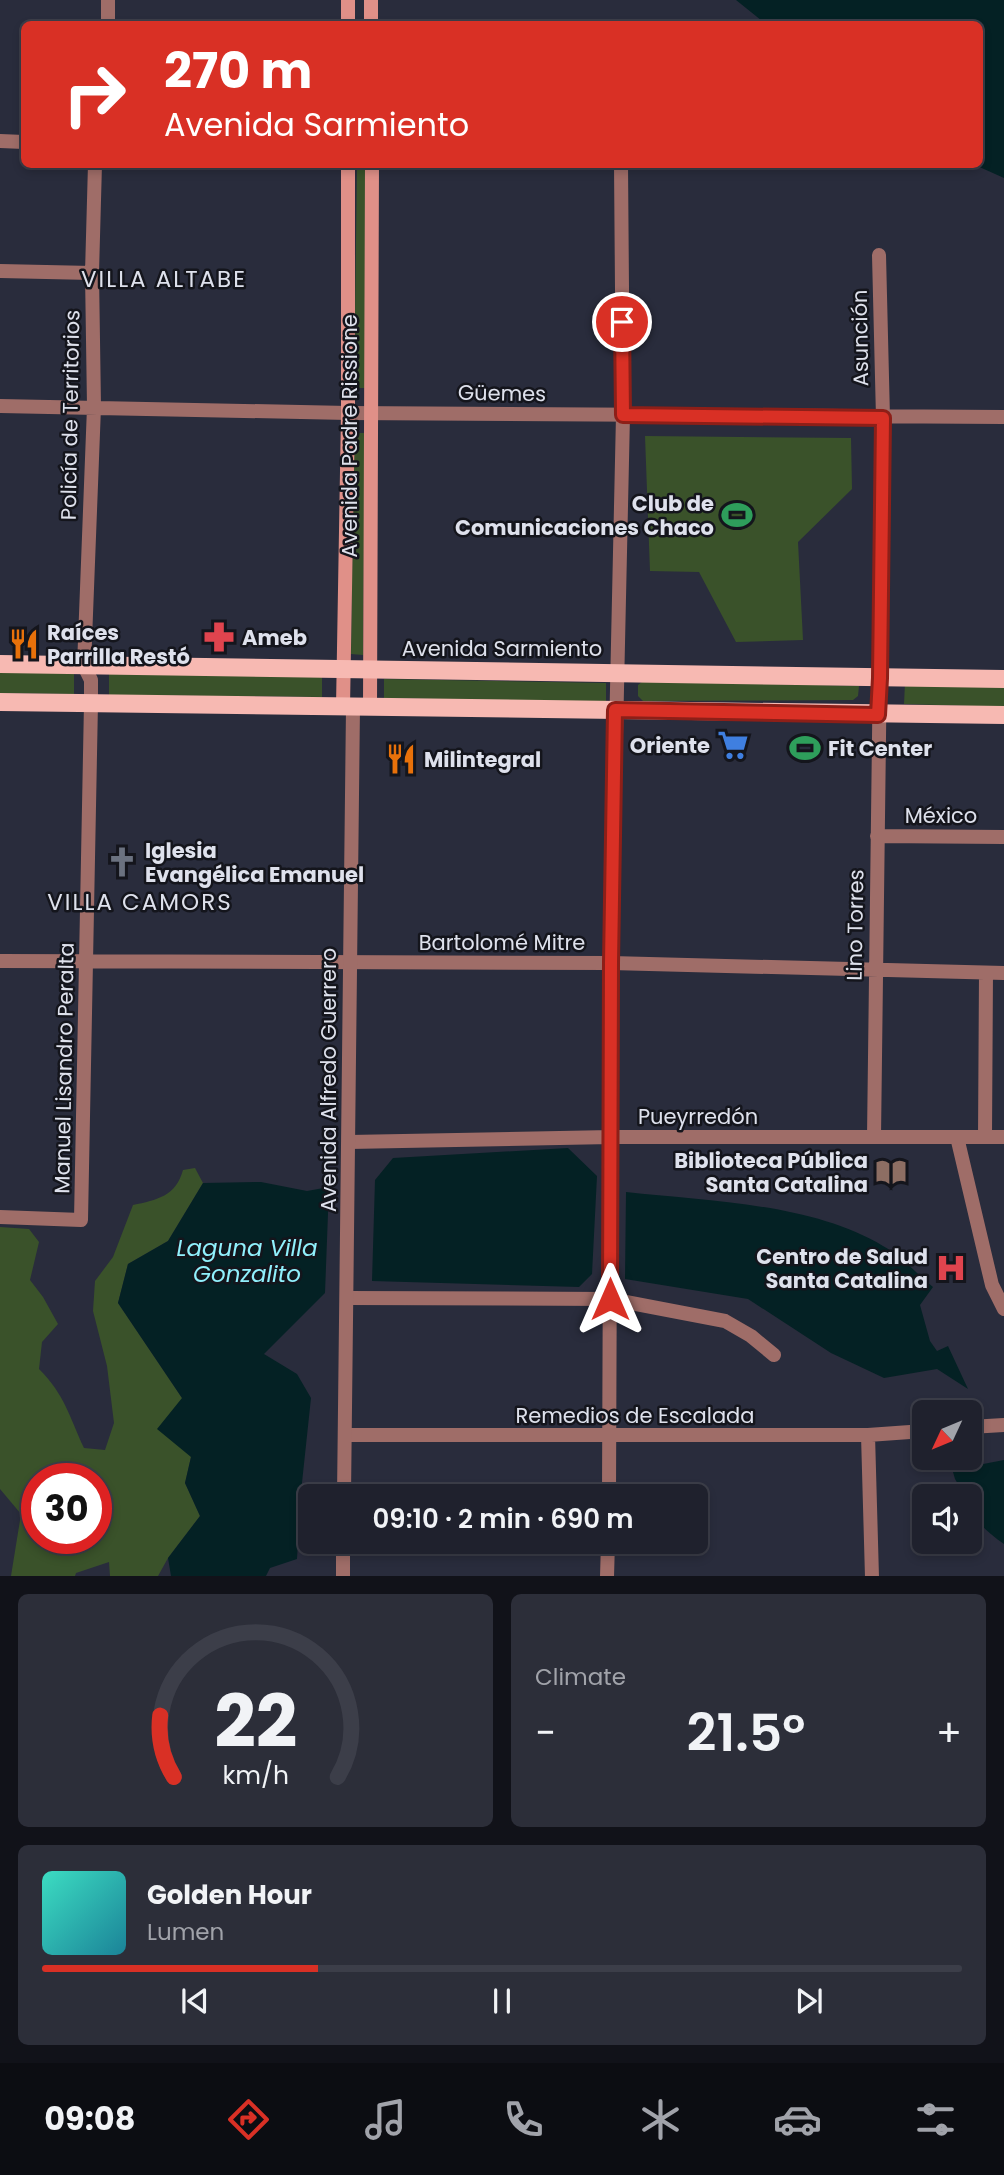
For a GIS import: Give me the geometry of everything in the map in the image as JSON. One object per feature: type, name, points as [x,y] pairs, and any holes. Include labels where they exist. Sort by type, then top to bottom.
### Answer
[{"type":"main road","points":[[348,0],[348,21]]},
{"type":"main road","points":[[371,0],[371,21]]},
{"type":"main road","name":"Avenida Padre Rissione","points":[[348,168],[348,413],[343,670],[355,707]]},
{"type":"main road","name":"Avenida Padre Rissione","points":[[355,707],[369,670],[372,168]]},
{"type":"main road","name":"Avenida Sarmiento","points":[[0,664],[1004,679]]},
{"type":"main road","points":[[0,702],[1004,715]]},
{"type":"street","points":[[108,0],[108,21]]},
{"type":"street","points":[[0,141],[21,142]]},
{"type":"street","name":"Policía de Territorios","points":[[85,666],[94,408],[92,273],[95,168]]},
{"type":"street","points":[[609,1484],[611,963],[623,415],[621,168]]},
{"type":"street","name":"Asunción","points":[[878,715],[883,418],[879,255]]},
{"type":"street","points":[[0,271],[92,273]]},
{"type":"street","name":"Güemes","points":[[0,405],[348,413],[1004,417]]},
{"type":"street","name":"Manuel Lisandro Peralta","points":[[0,1217],[81,1220],[91,703],[91,680],[85,666]]},
{"type":"street","name":"Avenida Alfredo Guerrero","points":[[344,1484],[355,707]]},
{"type":"street","name":"Lino Torres","points":[[874,1136],[878,715]]},
{"type":"street","name":"México","points":[[877,836],[1004,837]]},
{"type":"street","name":"Bartolomé Mitre","points":[[0,961],[611,963],[1004,973]]},
{"type":"street","points":[[985,1137],[986,973]]},
{"type":"street","name":"Pueyrredón","points":[[349,1142],[611,1137],[1004,1137]]},
{"type":"street","points":[[957,1137],[1004,1310]]},
{"type":"street","points":[[347,1298],[610,1299],[726,1321],[751,1336],[774,1355]]},
{"type":"street","points":[[982,1426],[1004,1424]]},
{"type":"street","name":"Remedios de Escalada","points":[[345,1435],[869,1435],[912,1432]]},
{"type":"street","points":[[869,1435],[872,1576]]},
{"type":"street","points":[[343,1576],[344,1554]]},
{"type":"street","points":[[607,1554],[607,1576]]},
{"type":"green space","points":[[357,168],[368,168],[366,388],[354,388]]},
{"type":"green space","points":[[354,433],[365,433],[363,655],[351,654]]},
{"type":"green space","name":"Club de Comunicaciones Chaco","points":[[645,436],[851,438],[852,489],[798,542],[803,640],[736,642],[699,572],[650,571]]},
{"type":"green space","points":[[0,672],[74,673],[74,694],[0,693]]},
{"type":"green space","points":[[109,674],[322,675],[322,697],[109,695]]},
{"type":"green space","points":[[384,679],[606,683],[606,703],[384,698]]},
{"type":"green space","points":[[643,681],[859,686],[858,696],[853,700],[643,701],[638,696],[638,685]]},
{"type":"green space","points":[[905,683],[1004,686],[1004,707],[904,704]]},
{"type":"green space","points":[[195,1168],[203,1183],[168,1241],[128,1264],[118,1303],[182,1398],[191,1457],[185,1483],[200,1516],[168,1558],[158,1576],[110,1576],[109,1562],[76,1573],[75,1576],[11,1576],[21,1514],[0,1489],[0,1227],[29,1229],[39,1242],[30,1280],[58,1324],[42,1342],[39,1369],[61,1397],[84,1448],[105,1450],[114,1423],[107,1366],[93,1311],[95,1281],[113,1257],[133,1205],[158,1199],[176,1186],[183,1170]]},
{"type":"water","points":[[736,0],[1004,0],[1004,178],[982,168],[983,21],[762,21]]},
{"type":"water","name":"Laguna Villa Gonzalito","points":[[568,1148],[597,1176],[592,1274],[579,1287],[372,1281],[375,1180],[393,1158]]},
{"type":"water","name":"Laguna Villa Gonzalito","points":[[261,1182],[307,1191],[329,1187],[325,1293],[264,1354],[297,1374],[311,1398],[302,1484],[298,1484],[297,1559],[270,1568],[266,1576],[171,1576],[168,1558],[200,1516],[185,1483],[191,1457],[157,1429],[182,1398],[118,1303],[128,1264],[168,1241],[203,1183]]},
{"type":"water","points":[[626,1192],[792,1212],[855,1232],[890,1250],[933,1287],[920,1305],[930,1341],[937,1351],[948,1346],[968,1389],[937,1369],[884,1378],[831,1353],[748,1299],[625,1279]]},
{"type":"water","points":[[1004,1460],[1004,1544],[982,1525],[982,1484],[958,1484],[952,1470],[982,1470],[982,1464]]},
{"type":"place","name":"Club de Comunicaciones Chaco","points":[[737,515]]},
{"type":"place","name":"Ameb","points":[[219,637]]},
{"type":"place","name":"Raíces Parrilla Restó","points":[[24,644]]},
{"type":"place","name":"Oriente","points":[[733,745]]},
{"type":"place","name":"Fit Center","points":[[805,748]]},
{"type":"place","name":"Milintegral","points":[[401,759]]},
{"type":"place","name":"Iglesia Evangélica Emanuel","points":[[122,862]]},
{"type":"place","name":"Biblioteca Pública Santa Catalina","points":[[891,1172]]},
{"type":"place","name":"Centro de Salud Santa Catalina","points":[[951,1268]]},
{"type":"district","name":"VILLA ALTABE","points":[[164,279]]},
{"type":"district","name":"VILLA CAMORS","points":[[140,902]]},
{"type":"route","points":[[610,1299],[615,710],[878,715],[881,652],[883,418],[623,415],[622,322]]}]
